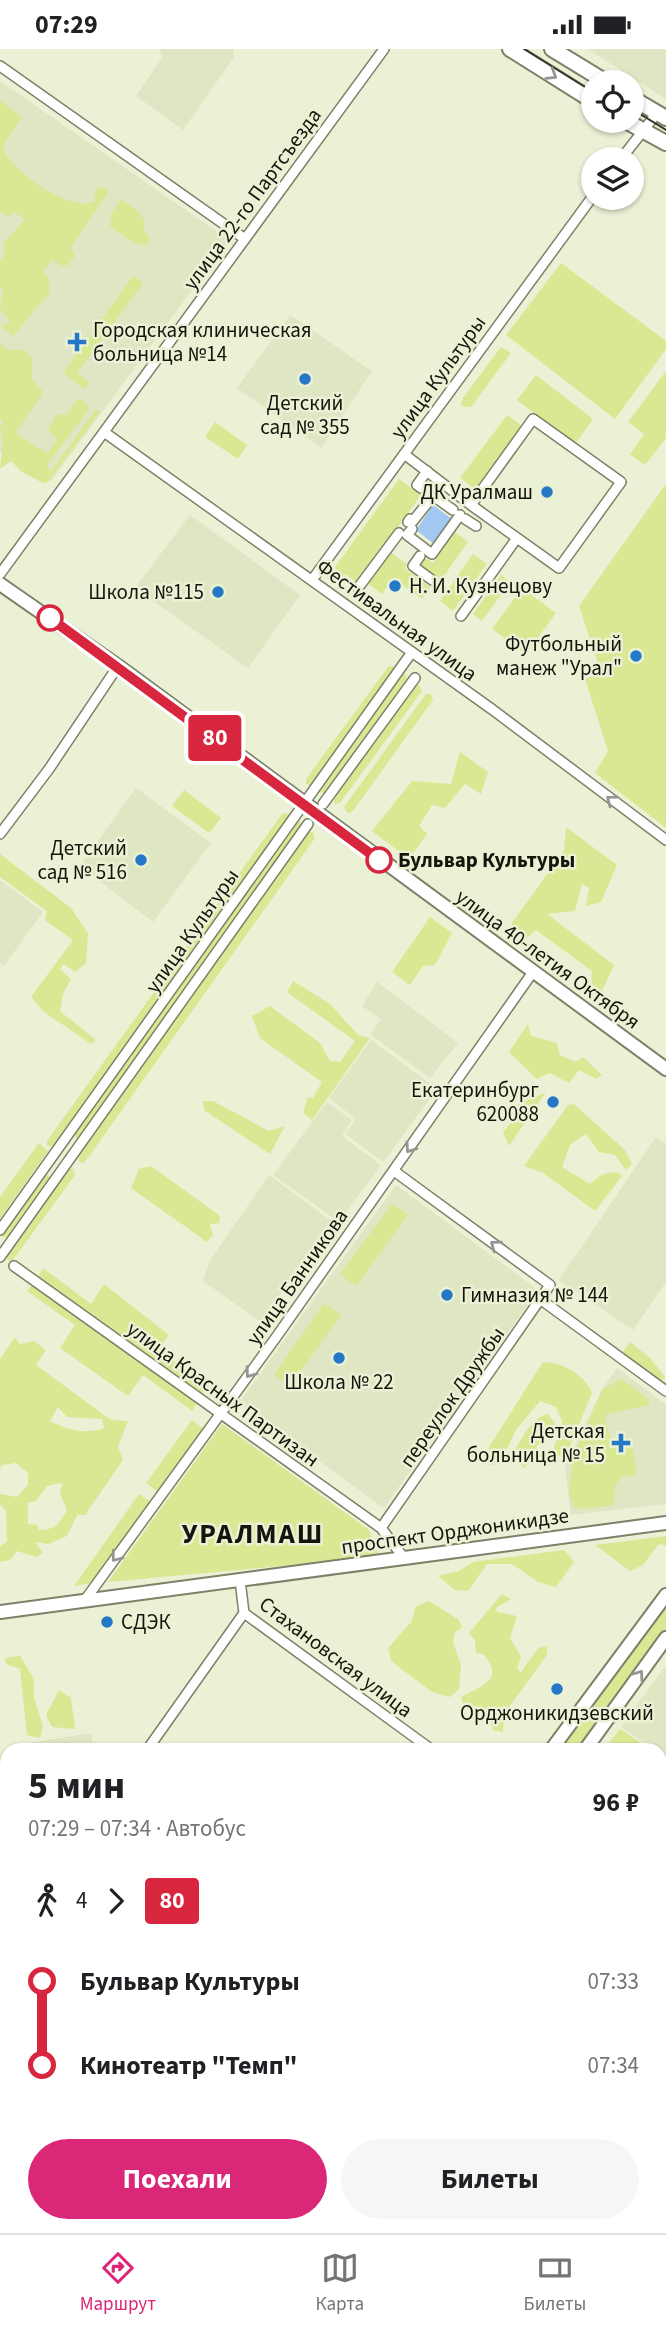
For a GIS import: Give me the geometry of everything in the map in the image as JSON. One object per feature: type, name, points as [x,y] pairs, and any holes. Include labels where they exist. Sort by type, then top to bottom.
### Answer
[{"type":"main road","points":[[510,49],[581,93]]},
{"type":"main road","points":[[552,49],[586,70]]},
{"type":"main road","points":[[644,105],[661,115]]},
{"type":"main road","points":[[644,132],[666,143]]},
{"type":"main road","name":"улица 40-летия Октября","points":[[0,584],[118,666],[666,1069]]},
{"type":"main road","name":"проспект Орджоникидзе","points":[[0,1612],[666,1523]]},
{"type":"main road","points":[[556,1743],[666,1595]]},
{"type":"main road","points":[[590,1743],[666,1638]]},
{"type":"street","name":"улица 22-го Партсъезда","points":[[0,574],[384,49]]},
{"type":"street","points":[[0,66],[245,239]]},
{"type":"street","points":[[644,129],[661,115]]},
{"type":"street","name":"улица Культуры","points":[[312,580],[583,210]]},
{"type":"street","points":[[404,454],[516,540],[561,569],[621,482],[533,419],[471,505]]},
{"type":"street","name":"Фестивальная улица","points":[[104,432],[493,710],[666,840]]},
{"type":"street","points":[[427,471],[417,485],[476,526]]},
{"type":"street","points":[[358,588],[407,527],[426,491]]},
{"type":"street","points":[[407,527],[407,535],[423,553],[432,554],[459,515]]},
{"type":"street","points":[[461,616],[516,540]]},
{"type":"street","points":[[423,553],[412,566],[432,580]]},
{"type":"street","name":"улица Культуры","points":[[0,1230],[412,652]]},
{"type":"street","points":[[0,834],[49,769],[118,666]]},
{"type":"street","points":[[323,804],[415,678]]},
{"type":"street","name":"улица Культуры","points":[[0,1257],[309,824]]},
{"type":"street","name":"улица Банникова","points":[[86,1601],[533,972]]},
{"type":"street","name":"переулок Дружбы","points":[[381,1528],[550,1285],[394,1171]]},
{"type":"street","name":"улица Красных Партизан","points":[[14,1266],[381,1528],[404,1558]]},
{"type":"street","points":[[540,1299],[666,1391]]},
{"type":"street","name":"Стахановская улица","points":[[240,1580],[244,1613],[422,1743]]},
{"type":"street","points":[[152,1743],[244,1613]]},
{"type":"shaded area","points":[[160,49],[234,49],[234,57],[183,130],[136,96],[162,58]]},
{"type":"shaded area","points":[[588,49],[666,49],[666,99],[644,85],[644,70],[621,70]]},
{"type":"shaded area","name":"Городская клиническая больница №14","points":[[0,81],[229,240],[51,481],[8,451],[0,453]]},
{"type":"shaded area","name":"Детский сад № 355","points":[[290,315],[372,371],[321,448],[237,388]]},
{"type":"shaded area","name":"Школа №115","points":[[190,515],[300,595],[248,668],[135,588]]},
{"type":"shaded area","name":"Детский сад № 516","points":[[136,788],[211,843],[153,922],[80,866]]},
{"type":"shaded area","points":[[0,880],[43,912],[4,966],[0,963]]},
{"type":"shaded area","points":[[377,982],[458,1043],[430,1078],[370,1034],[381,1019],[362,1006]]},
{"type":"shaded area","points":[[371,1040],[437,1089],[383,1162],[345,1134],[356,1119],[329,1098]]},
{"type":"shaded area","points":[[327,1102],[352,1120],[342,1136],[381,1165],[339,1222],[273,1175]]},
{"type":"shaded area","points":[[656,1137],[666,1144],[666,1282],[633,1330],[559,1280]]},
{"type":"shaded area","points":[[269,1175],[337,1225],[294,1284],[289,1281],[261,1322],[203,1281],[209,1262]]},
{"type":"shaded area","points":[[396,1185],[538,1290],[384,1508],[239,1403]]},
{"type":"shaded area","name":"Детская больница № 15","points":[[617,1368],[666,1405],[666,1504],[571,1515],[565,1467],[601,1391]]},
{"type":"shaded area","points":[[666,1665],[666,1743],[645,1743],[621,1727]]},
{"type":"shaded area","points":[[91,1733],[93,1743],[28,1743]]},
{"type":"green space","points":[[0,101],[22,117],[3,146],[15,166],[27,177],[57,196],[85,204],[95,201],[94,194],[99,187],[105,188],[108,193],[71,247],[75,256],[68,265],[62,266],[52,259],[43,272],[48,277],[50,292],[13,336],[1,327],[10,322],[0,309],[3,290],[0,287],[0,261],[5,253],[3,244],[25,219],[14,212],[7,217],[0,212]]},
{"type":"green space","points":[[121,199],[136,209],[144,220],[144,228],[150,240],[147,246],[133,242],[110,226],[111,214]]},
{"type":"green space","points":[[561,263],[666,341],[666,349],[615,419],[506,335]]},
{"type":"green space","points":[[133,276],[143,283],[77,373],[90,383],[85,389],[63,373]]},
{"type":"green space","points":[[0,342],[6,350],[23,350],[33,358],[31,379],[42,390],[41,396],[16,432],[19,436],[47,453],[57,440],[48,430],[56,415],[67,414],[77,400],[82,400],[90,408],[47,465],[49,470],[52,470],[96,409],[100,412],[48,482],[43,483],[22,472],[11,461],[0,469],[3,442],[0,427],[3,422],[0,418]]},
{"type":"green space","points":[[501,347],[511,353],[471,407],[464,407],[461,404],[463,398]]},
{"type":"green space","points":[[666,371],[666,438],[645,465],[630,454],[644,434],[628,422]]},
{"type":"green space","points":[[536,375],[593,419],[575,444],[517,400]]},
{"type":"green space","points":[[507,415],[522,426],[475,489],[460,478]]},
{"type":"green space","points":[[215,422],[247,445],[238,459],[205,437]]},
{"type":"green space","points":[[399,479],[421,495],[358,583],[345,574],[341,578],[335,567]]},
{"type":"green space","points":[[666,484],[666,828],[595,773],[608,751],[585,679],[601,673],[579,606]]},
{"type":"green space","points":[[455,532],[468,542],[441,580],[419,564],[424,557],[433,563]]},
{"type":"green space","points":[[390,552],[407,564],[405,569],[430,587],[422,599],[393,578],[382,594],[368,584]]},
{"type":"green space","points":[[473,554],[487,564],[453,611],[440,601]]},
{"type":"green space","points":[[501,575],[510,582],[482,621],[473,614]]},
{"type":"green space","points":[[522,588],[556,613],[526,654],[492,629]]},
{"type":"green space","points":[[393,666],[396,670],[311,786],[306,784],[306,779],[388,667]]},
{"type":"green space","points":[[405,674],[408,681],[326,793],[319,792],[401,675]]},
{"type":"green space","points":[[415,685],[419,685],[422,691],[340,803],[335,804],[333,798]]},
{"type":"green space","points":[[426,694],[431,694],[433,700],[352,812],[347,813],[344,807]]},
{"type":"green space","points":[[460,752],[488,772],[481,794],[465,784],[445,808],[432,805],[419,826],[427,834],[409,859],[372,831],[412,781],[451,784]]},
{"type":"green space","points":[[184,790],[221,818],[209,833],[172,806]]},
{"type":"green space","points":[[287,813],[289,817],[54,1147],[47,1146],[47,1141],[282,814]]},
{"type":"green space","points":[[300,821],[302,825],[80,1139],[77,1139],[73,1134],[295,822]]},
{"type":"green space","points":[[566,827],[617,865],[601,902],[586,906],[589,888],[582,884],[575,911],[547,914],[614,965],[602,991],[591,991],[592,971],[536,930],[527,938],[511,924],[564,851]]},
{"type":"green space","points":[[308,832],[313,832],[315,838],[85,1162],[80,1163],[78,1157]]},
{"type":"green space","points":[[0,854],[71,908],[88,933],[86,963],[75,972],[64,964],[60,969],[71,979],[63,994],[60,1011],[96,1040],[91,1044],[44,1012],[31,997],[73,940],[45,920],[47,911],[0,877]]},
{"type":"green space","points":[[430,917],[452,933],[435,965],[423,966],[410,985],[392,972]]},
{"type":"green space","points":[[293,981],[330,1004],[358,1035],[370,1038],[312,1120],[303,1113],[308,1097],[313,1098],[322,1082],[260,1038],[252,1016],[270,1006],[320,1043],[330,1061],[340,1062],[355,1041],[287,992]]},
{"type":"green space","points":[[528,1024],[531,1036],[557,1043],[560,1055],[576,1062],[583,1057],[602,1075],[596,1079],[579,1070],[569,1083],[550,1073],[537,1079],[509,1052]]},
{"type":"green space","points":[[546,1092],[509,1146],[503,1132],[512,1121],[508,1109]]},
{"type":"green space","points":[[203,1101],[213,1101],[269,1131],[285,1126],[270,1154],[204,1110]]},
{"type":"green space","points":[[574,1104],[625,1150],[632,1164],[626,1170],[615,1155],[599,1152],[586,1134],[570,1145],[562,1167],[590,1184],[605,1173],[623,1175],[595,1211],[543,1173],[524,1166],[568,1105]]},
{"type":"green space","points":[[39,1143],[48,1151],[0,1219],[0,1197]]},
{"type":"green space","points":[[151,1166],[220,1216],[219,1223],[210,1224],[213,1235],[207,1242],[131,1188],[139,1169]]},
{"type":"green space","points":[[68,1169],[73,1169],[75,1175],[13,1260],[8,1261],[6,1254]]},
{"type":"green space","points":[[48,1175],[51,1179],[9,1238],[2,1237],[2,1233],[43,1176]]},
{"type":"green space","points":[[392,1204],[408,1215],[356,1286],[340,1274]]},
{"type":"green space","points":[[43,1268],[91,1304],[104,1284],[169,1335],[158,1349],[208,1387],[203,1394],[38,1277]]},
{"type":"green space","points":[[33,1284],[198,1402],[192,1411],[143,1375],[128,1396],[60,1348],[75,1325],[27,1291]]},
{"type":"green space","points":[[324,1303],[341,1315],[290,1386],[274,1375]]},
{"type":"green space","points":[[15,1337],[19,1344],[34,1341],[46,1350],[36,1365],[111,1420],[128,1421],[118,1447],[123,1460],[85,1515],[77,1515],[67,1536],[48,1544],[35,1542],[43,1553],[36,1557],[17,1551],[10,1560],[0,1562],[0,1546],[7,1542],[6,1511],[0,1504],[0,1494],[17,1497],[28,1485],[28,1473],[16,1463],[2,1465],[0,1469],[0,1359]],"holes":[[[58,1407],[67,1417],[102,1419],[104,1428],[82,1431],[50,1421]],[[62,1483],[60,1494],[67,1510],[59,1522],[49,1529],[39,1530],[37,1525],[28,1524],[28,1502],[35,1502],[47,1486]]]},
{"type":"green space","points":[[630,1342],[650,1358],[665,1377],[660,1382],[621,1354]]},
{"type":"green space","points":[[543,1362],[558,1364],[572,1371],[584,1381],[592,1393],[567,1454],[557,1456],[554,1448],[562,1421],[556,1407],[540,1401],[516,1430],[500,1464],[490,1465],[489,1447]]},
{"type":"green space","points":[[621,1379],[649,1399],[649,1405],[607,1414],[605,1422],[612,1441],[631,1439],[637,1472],[633,1476],[621,1477],[615,1486],[614,1505],[584,1509],[574,1507],[569,1493],[573,1458],[602,1390]]},
{"type":"green space","points":[[548,1414],[555,1423],[550,1436],[537,1445],[534,1459],[523,1469],[515,1450],[533,1423]]},
{"type":"green space","points":[[192,1420],[204,1429],[158,1492],[146,1483]]},
{"type":"green space","points":[[222,1424],[369,1530],[379,1557],[108,1582]]},
{"type":"green space","points":[[139,1494],[151,1502],[92,1583],[74,1586]]},
{"type":"green space","points":[[666,1536],[666,1546],[659,1544],[643,1565],[630,1571],[595,1545]]},
{"type":"green space","points":[[564,1550],[574,1562],[556,1587],[538,1582],[512,1564],[487,1564],[468,1591],[455,1590],[438,1576],[459,1571],[473,1562]]},
{"type":"green space","points":[[502,1594],[511,1599],[496,1608],[497,1612],[517,1616],[510,1638],[521,1657],[517,1669],[521,1672],[538,1648],[547,1646],[547,1655],[504,1714],[503,1732],[493,1730],[489,1717],[464,1708],[461,1697],[483,1685],[491,1676],[489,1663],[483,1654],[476,1653],[475,1640],[469,1633]]},
{"type":"green space","points":[[429,1601],[459,1620],[462,1628],[455,1632],[453,1642],[461,1665],[459,1689],[450,1697],[432,1692],[391,1661],[388,1648],[412,1621],[415,1607]]},
{"type":"green space","points":[[666,1607],[666,1630],[583,1743],[566,1743]]},
{"type":"green space","points":[[20,1656],[34,1679],[34,1698],[43,1726],[40,1738],[27,1735],[20,1669],[6,1664],[5,1658]]},
{"type":"green space","points":[[59,1690],[71,1698],[75,1729],[52,1727],[46,1715]]},
{"type":"green space","points":[[620,1729],[641,1743],[609,1743]]},
{"type":"water","points":[[433,505],[452,519],[434,544],[416,530]]},
{"type":"tram line","points":[[524,49],[581,85]]},
{"type":"tram line","points":[[644,116],[666,130]]},
{"type":"bus line","name":"80","points":[[50,618],[379,860]]},
{"type":"place","name":"Городская клиническая больница №14","points":[[77,342]]},
{"type":"place","name":"Детский сад № 355","points":[[305,379]]},
{"type":"place","name":"ДК Уралмаш","points":[[547,492]]},
{"type":"place","name":"Н. И. Кузнецову","points":[[395,586]]},
{"type":"place","name":"Школа №115","points":[[218,592]]},
{"type":"place","name":"Футбольный манеж \"Урал\"","points":[[636,656]]},
{"type":"place","name":"Детский сад № 516","points":[[141,860]]},
{"type":"place","name":"Бульвар Культуры","points":[[379,860]]},
{"type":"place","name":"Екатеринбург 620088","points":[[553,1102]]},
{"type":"place","name":"Гимназия № 144","points":[[447,1295]]},
{"type":"place","name":"Школа № 22","points":[[339,1358]]},
{"type":"place","name":"Детская больница № 15","points":[[621,1443]]},
{"type":"place","name":"СДЭК","points":[[107,1622]]},
{"type":"place","name":"Орджоникидзевский","points":[[557,1689]]},
{"type":"district","name":"УРАЛМАШ","points":[[253,1534]]}]
